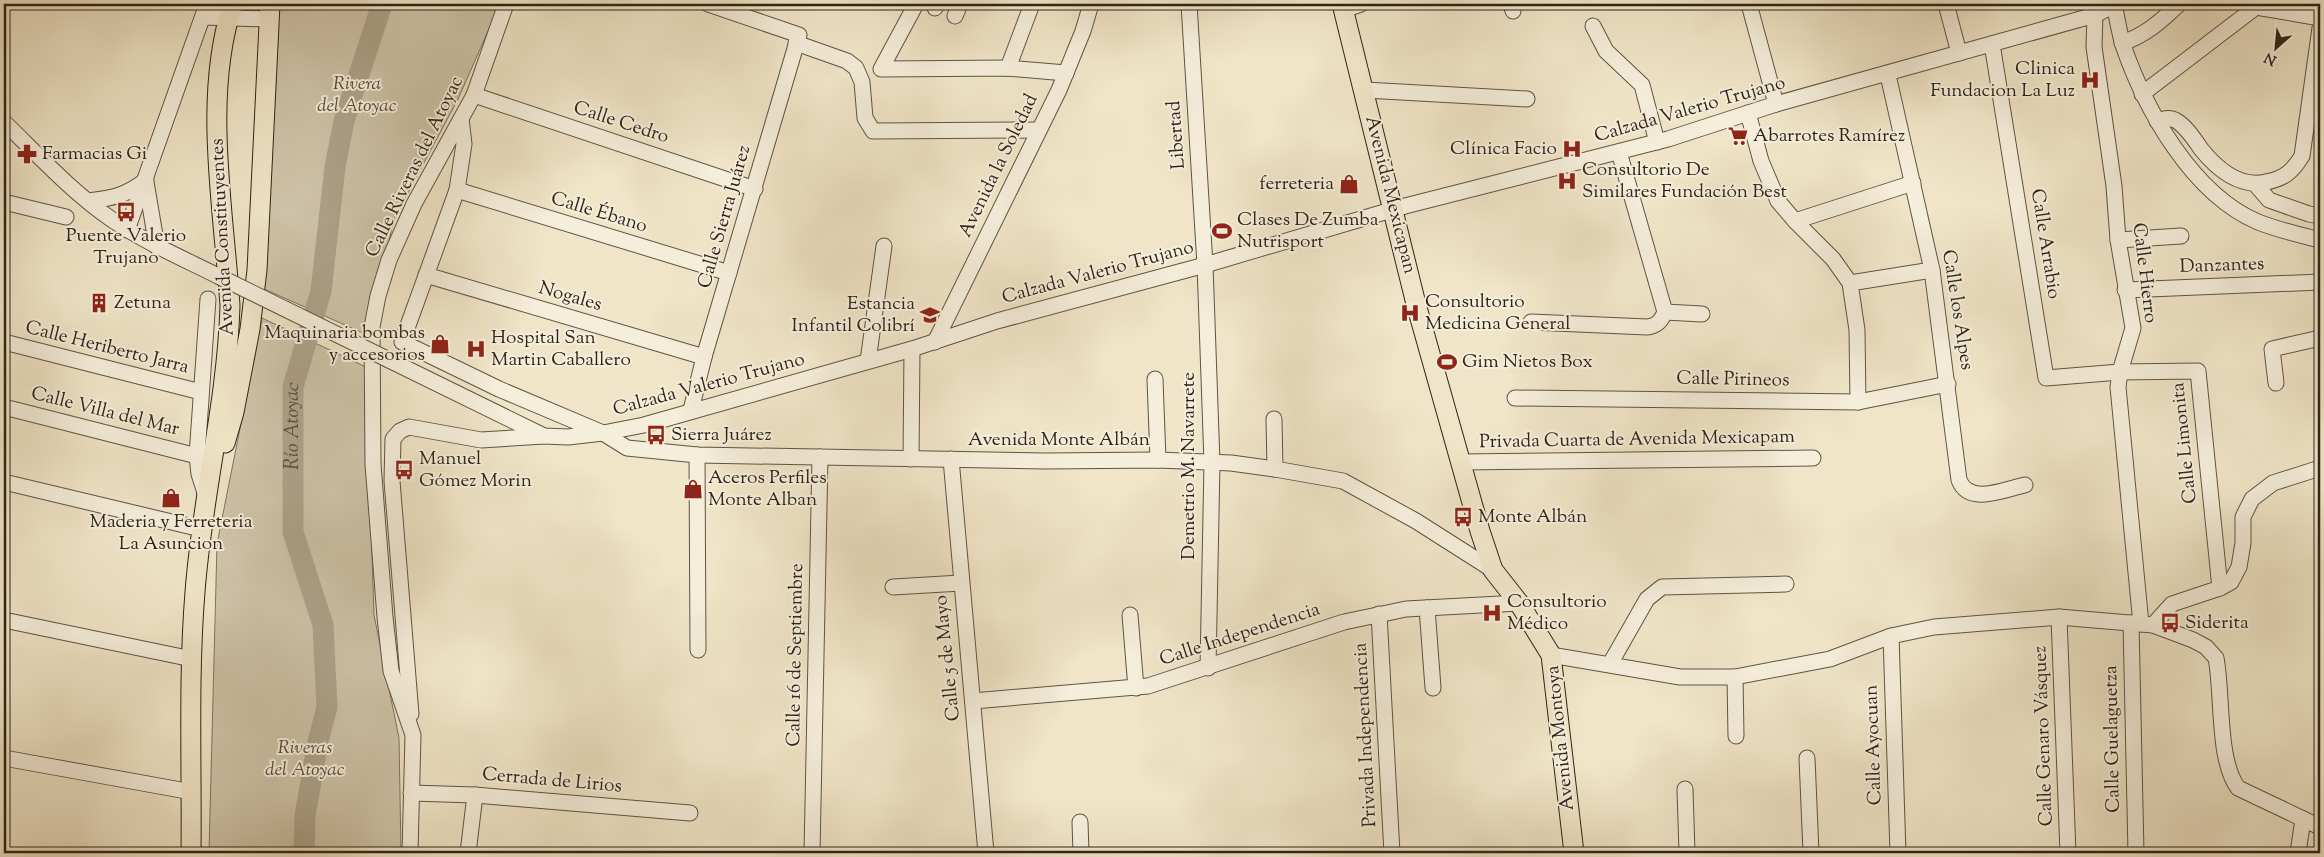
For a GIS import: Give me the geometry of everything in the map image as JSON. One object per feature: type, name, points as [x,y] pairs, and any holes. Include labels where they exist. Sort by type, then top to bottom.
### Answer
[{"type":"main road","name":"Avenida Mexicapan","points":[[1349,6],[1365,90],[1416,304],[1480,531],[1493,570]]},
{"type":"main road","name":"Avenida Constituyentes","points":[[212,474],[229,337],[230,306],[216,103],[219,64],[230,11]]},
{"type":"main road","name":"Avenida Constituyentes","points":[[212,474],[222,453],[234,412],[252,314],[257,270],[269,12]]},
{"type":"main road","points":[[191,853],[192,659],[195,591],[201,529],[212,474]]},
{"type":"main road","name":"Avenida Montoya","points":[[1493,570],[1519,602],[1552,655],[1574,853]]},
{"type":"street","name":"Calle Riveras del Atoyac","points":[[413,735],[391,671],[385,617],[374,464],[372,327],[378,296],[389,260],[414,204],[474,95],[506,4]]},
{"type":"street","points":[[708,4],[738,8],[797,39],[848,61],[856,68],[862,82],[865,118],[873,131],[1038,130]]},
{"type":"street","points":[[916,4],[881,69],[1008,68],[1066,72]]},
{"type":"street","points":[[1008,68],[1032,4]]},
{"type":"street","name":"Avenida la Soledad","points":[[935,342],[1066,72],[1091,4]]},
{"type":"street","name":"Libertad","points":[[1189,4],[1205,264]]},
{"type":"street","points":[[1749,4],[1776,104]]},
{"type":"street","points":[[1946,4],[1959,53]]},
{"type":"street","points":[[2115,4],[2122,43],[2142,94],[2157,121],[2210,190],[2257,222],[2320,240]]},
{"type":"street","name":"Calzada Valerio Trujano","points":[[4,122],[88,201],[127,230],[157,247],[544,436],[568,437],[603,433],[644,424],[912,349],[998,321],[1394,210],[1657,142],[1748,112],[1888,75],[2095,15],[2115,4]]},
{"type":"street","points":[[2122,43],[2140,38],[2179,4]]},
{"type":"street","points":[[2142,94],[2252,6],[2320,18]]},
{"type":"street","points":[[127,230],[205,11],[269,12]]},
{"type":"street","name":"Calle Hierro","points":[[2095,15],[2094,47],[2114,186],[2118,240],[2125,290],[2133,328],[2120,372],[2118,387],[2142,624]]},
{"type":"street","points":[[1593,26],[1606,51],[1642,86],[1657,142]]},
{"type":"street","points":[[2157,121],[2167,118],[2176,120],[2227,174],[2237,180],[2256,184],[2276,181],[2293,171],[2302,156],[2320,28]]},
{"type":"street","name":"Calle Sierra Juárez","points":[[691,410],[704,357],[755,189],[797,39]]},
{"type":"street","name":"Calle Arrabio","points":[[1992,44],[2046,378],[2120,372]]},
{"type":"street","name":"Calle los Alpes","points":[[1888,75],[1932,270],[1959,480],[1963,489],[1969,493],[1981,494],[2026,485]]},
{"type":"street","points":[[1365,90],[1527,99]]},
{"type":"street","name":"Calle Cedro","points":[[474,95],[755,189]]},
{"type":"street","points":[[1748,112],[1761,161],[1778,201],[1794,221],[1833,259],[1850,283],[1857,330],[1858,402]]},
{"type":"street","points":[[426,275],[457,190],[464,144],[461,119]]},
{"type":"street","points":[[1530,322],[1647,327],[1654,326],[1661,320],[1665,312],[1619,152]]},
{"type":"street","points":[[88,201],[115,197],[129,192],[146,180]]},
{"type":"street","points":[[146,180],[157,247]]},
{"type":"street","points":[[1794,221],[1913,183]]},
{"type":"street","points":[[2256,184],[2269,200],[2320,216]]},
{"type":"street","name":"Calle Ébano","points":[[457,190],[729,273]]},
{"type":"street","points":[[4,202],[66,217]]},
{"type":"street","points":[[2118,240],[2181,236]]},
{"type":"street","points":[[868,361],[884,246]]},
{"type":"street","name":"Demetrio M. Navarrete","points":[[1205,264],[1212,463],[1208,668]]},
{"type":"street","points":[[1850,283],[1932,270]]},
{"type":"street","name":"Nogales","points":[[426,275],[704,357]]},
{"type":"street","name":"Avenida Monte Albán","points":[[426,275],[402,342],[499,389],[603,433],[626,448],[697,455],[911,459],[1158,460],[1275,468],[1343,480],[1416,521],[1493,570]]},
{"type":"street","name":"Danzantes","points":[[2125,290],[2320,282]]},
{"type":"street","points":[[206,498],[199,474],[197,456],[208,300]]},
{"type":"street","points":[[1665,312],[1702,314]]},
{"type":"street","points":[[2276,383],[2272,349],[2320,338]]},
{"type":"street","name":"Calle Heriberto Jarra","points":[[4,342],[201,392]]},
{"type":"street","points":[[911,459],[912,349]]},
{"type":"street","name":"Calle Limonita","points":[[2120,372],[2198,371],[2220,588]]},
{"type":"street","points":[[1155,379],[1158,460]]},
{"type":"street","name":"Calle Pirineos","points":[[1515,398],[1858,402],[1948,384]]},
{"type":"street","name":"Calle Villa del Mar","points":[[4,408],[197,456]]},
{"type":"street","points":[[1274,419],[1275,468]]},
{"type":"street","points":[[410,853],[413,735],[392,481],[393,440],[400,431],[409,427],[482,440],[544,436]]},
{"type":"street","points":[[697,455],[698,650]]},
{"type":"street","name":"Calle 16 de Septiembre","points":[[812,853],[820,457]]},
{"type":"street","name":"Privada Cuarta de Avenida Mexicapam","points":[[1461,462],[1813,458]]},
{"type":"street","name":"Calle 5 de Mayo","points":[[951,459],[986,853]]},
{"type":"street","points":[[2142,624],[2172,604],[2220,588],[2231,582],[2239,567],[2243,543],[2243,517],[2252,499],[2273,483],[2320,468]]},
{"type":"street","points":[[4,482],[201,529]]},
{"type":"street","points":[[893,587],[961,584]]},
{"type":"street","points":[[1610,664],[1647,599],[1662,587],[1786,584]]},
{"type":"street","name":"Calle Independencia","points":[[973,701],[1136,688],[1208,668],[1344,622],[1379,614],[1427,608],[1519,602]]},
{"type":"street","points":[[1427,608],[1433,688]]},
{"type":"street","name":"Privada Independencia","points":[[1379,614],[1392,853]]},
{"type":"street","points":[[1130,615],[1136,688]]},
{"type":"street","points":[[1552,655],[1680,677],[1735,677],[1830,659],[1891,636],[1934,627],[2059,617],[2142,624],[2193,640],[2206,647],[2216,658],[2226,758],[2230,777],[2234,783],[2252,796],[2320,827]]},
{"type":"street","name":"Calle Genaro Vásquez","points":[[2059,617],[2068,853]]},
{"type":"street","points":[[4,620],[192,659]]},
{"type":"street","name":"Calle Guelaguetza","points":[[2136,853],[2142,624]]},
{"type":"street","name":"Calle Ayocuan","points":[[1891,636],[1898,853]]},
{"type":"street","points":[[1735,677],[1736,736]]},
{"type":"street","points":[[4,758],[192,792]]},
{"type":"street","points":[[1807,758],[1812,853]]},
{"type":"street","points":[[1685,789],[1686,853]]},
{"type":"street","name":"Cerrada de Lirios","points":[[411,793],[476,795],[690,813]]},
{"type":"street","points":[[468,853],[476,795]]},
{"type":"street","points":[[2298,853],[2303,820]]},
{"type":"street","points":[[1080,822],[1080,853]]},
{"type":"green space","name":"Rivera del Atoyac","points":[[271,4],[500,4],[458,99],[393,221],[372,337],[262,288]]},
{"type":"green space","name":"Riveras del Atoyac","points":[[262,318],[366,367],[374,615],[399,738],[401,853],[209,853],[217,544]]},
{"type":"waterway","name":"Río Atoyac","points":[[304,853],[305,815],[318,742],[327,707],[323,625],[293,532],[293,387],[321,291],[335,167],[344,121],[382,4]]},
{"type":"place","name":"Clinica Fundacion La Luz","points":[[2090,80]]},
{"type":"place","name":"Abarrotes Ramírez","points":[[1738,136]]},
{"type":"place","name":"Clínica Facio","points":[[1572,149]]},
{"type":"place","name":"Farmacias Gi","points":[[27,154]]},
{"type":"place","name":"Consultorio De Similares Fundación Best","points":[[1567,181]]},
{"type":"place","name":"ferreteria","points":[[1349,184]]},
{"type":"place","name":"Puente Valerio Trujano","points":[[126,212]]},
{"type":"place","name":"Clases De Zumba Nutrisport","points":[[1222,231]]},
{"type":"place","name":"Zetuna","points":[[99,303]]},
{"type":"place","name":"Consultorio Medicina General","points":[[1410,313]]},
{"type":"place","name":"Estancia Infantil Colibrí","points":[[930,315]]},
{"type":"place","name":"Maquinaria bombas y accesorios","points":[[440,344]]},
{"type":"place","name":"Hospital San Martin Caballero","points":[[476,349]]},
{"type":"place","name":"Gim Nietos Box","points":[[1447,362]]},
{"type":"place","name":"Sierra Juárez","points":[[656,435]]},
{"type":"place","name":"Manuel Gómez Morin","points":[[404,470]]},
{"type":"place","name":"Aceros Perfiles Monte Alban","points":[[693,489]]},
{"type":"place","name":"Maderia y Ferreteria La Asuncion","points":[[171,498]]},
{"type":"place","name":"Monte Albán","points":[[1463,517]]},
{"type":"place","name":"Consultorio Médico","points":[[1492,613]]},
{"type":"place","name":"Siderita","points":[[2170,623]]}]
